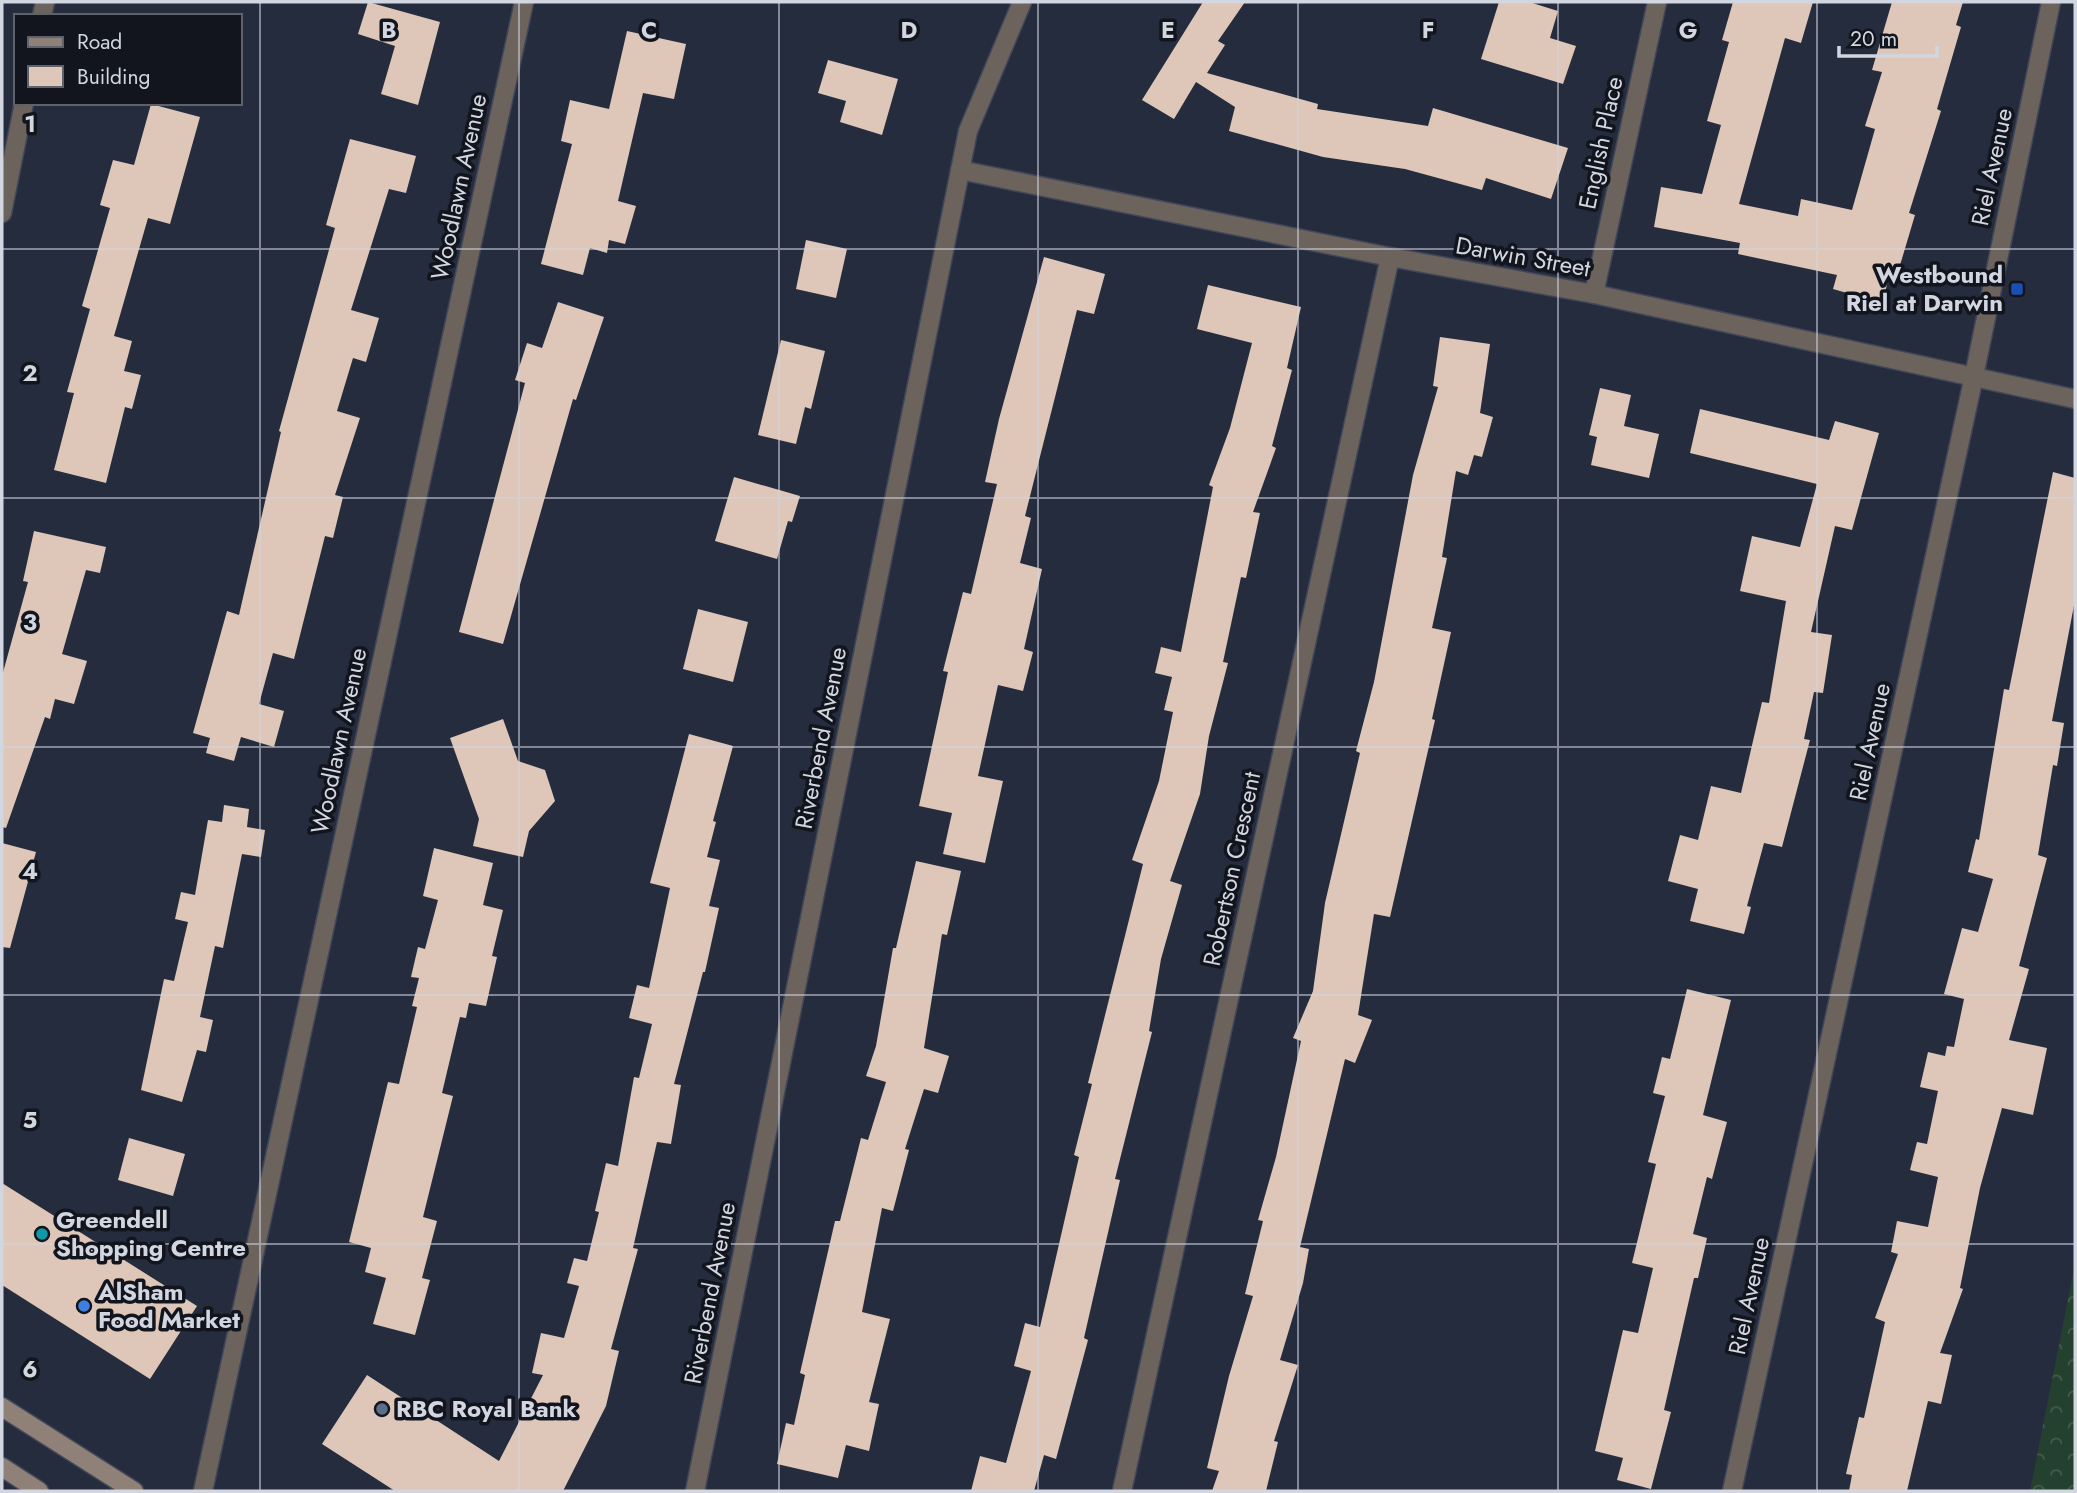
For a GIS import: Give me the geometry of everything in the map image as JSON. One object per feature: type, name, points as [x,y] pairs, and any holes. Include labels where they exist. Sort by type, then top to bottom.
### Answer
[{"type":"main road","points":[[2,1407],[134,1491]]},
{"type":"main road","points":[[2,1468],[39,1491]]},
{"type":"street","name":"Woodlawn Avenue","points":[[203,1491],[524,2]]},
{"type":"street","name":"Riverbend Avenue","points":[[695,1491],[968,131],[1022,2]]},
{"type":"street","name":"English Place","points":[[1594,295],[1657,2]]},
{"type":"street","name":"Riel Avenue","points":[[1732,1491],[1974,376],[2052,2]]},
{"type":"street","points":[[2,213],[24,105]]},
{"type":"street","name":"Darwin Street","points":[[960,170],[1390,257],[1594,295],[2075,399]]},
{"type":"street","name":"Robertson Crescent","points":[[1122,1491],[1390,257]]},
{"type":"green space","points":[[2075,1264],[2075,1491],[2030,1491]]},
{"type":"building","points":[[368,2],[440,22],[418,105],[381,94],[395,46],[358,34]]},
{"type":"building","points":[[1203,2],[1245,2],[1218,41],[1225,45],[1207,73],[1318,104],[1317,109],[1428,126],[1433,108],[1568,148],[1551,199],[1486,178],[1482,190],[1405,169],[1323,157],[1229,131],[1235,107],[1196,82],[1174,119],[1142,100]]},
{"type":"building","points":[[1499,2],[1529,2],[1558,11],[1550,38],[1576,46],[1563,84],[1481,59]]},
{"type":"building","points":[[1733,2],[1813,2],[1801,43],[1785,38],[1739,204],[1798,216],[1801,199],[1852,210],[1875,129],[1865,126],[1882,72],[1872,70],[1892,2],[1963,2],[1956,25],[1961,27],[1937,109],[1941,111],[1909,213],[1915,215],[1898,272],[1891,270],[1882,303],[1833,289],[1837,275],[1738,254],[1740,243],[1654,227],[1661,187],[1702,194],[1721,125],[1707,121],[1729,42],[1722,40]]},
{"type":"building","points":[[627,31],[686,44],[674,99],[643,93],[618,201],[636,206],[625,244],[609,240],[607,253],[590,248],[583,275],[541,264],[572,144],[561,141],[570,100],[609,109]]},
{"type":"building","points":[[828,60],[898,79],[882,135],[840,122],[846,101],[818,93]]},
{"type":"building","points":[[151,105],[200,117],[170,224],[148,218],[114,336],[132,341],[124,371],[141,375],[132,409],[125,407],[106,483],[54,470],[74,393],[67,392],[90,309],[82,306],[110,208],[100,205],[113,160],[134,165]]},
{"type":"building","points":[[350,139],[416,156],[406,193],[389,189],[351,310],[379,318],[366,362],[353,358],[337,411],[360,418],[335,495],[343,497],[333,538],[325,536],[294,659],[273,653],[259,704],[284,711],[274,747],[241,737],[234,761],[206,753],[210,738],[193,733],[227,611],[239,615],[281,432],[279,431],[335,228],[326,225]]},
{"type":"building","points":[[806,240],[847,249],[836,298],[796,289]]},
{"type":"building","points":[[1044,257],[1105,274],[1094,314],[1077,310],[1025,516],[1031,518],[1020,563],[1042,569],[1024,649],[1033,652],[1023,691],[998,685],[978,776],[1003,781],[985,863],[943,854],[952,813],[919,806],[948,672],[943,671],[963,592],[971,594],[997,484],[985,482],[999,419]]},
{"type":"building","points":[[1208,285],[1301,307],[1287,368],[1292,370],[1272,446],[1276,448],[1253,512],[1260,513],[1246,578],[1241,577],[1223,662],[1228,663],[1209,736],[1200,794],[1170,881],[1182,885],[1161,959],[1149,1031],[1152,1032],[1115,1179],[1120,1180],[1084,1338],[1088,1340],[1056,1459],[1044,1455],[1034,1491],[971,1491],[980,1456],[1006,1463],[1031,1371],[1014,1366],[1025,1323],[1040,1327],[1079,1157],[1074,1155],[1092,1084],[1088,1083],[1143,864],[1132,860],[1159,781],[1173,712],[1164,710],[1172,677],[1155,673],[1161,647],[1181,652],[1213,487],[1209,485],[1230,428],[1252,343],[1197,329]]},
{"type":"building","points":[[558,302],[604,317],[576,400],[573,399],[503,644],[459,632],[525,383],[515,380],[527,343],[542,348]]},
{"type":"building","points":[[1440,337],[1490,344],[1480,413],[1493,417],[1482,457],[1474,455],[1468,475],[1456,471],[1442,557],[1447,558],[1432,628],[1451,632],[1432,719],[1435,720],[1390,917],[1374,914],[1358,1015],[1372,1020],[1355,1063],[1345,1059],[1300,1247],[1309,1249],[1303,1283],[1280,1360],[1298,1365],[1274,1441],[1278,1442],[1266,1491],[1212,1491],[1219,1471],[1207,1468],[1229,1376],[1253,1296],[1245,1294],[1263,1221],[1258,1220],[1276,1157],[1301,1041],[1293,1038],[1313,991],[1325,903],[1360,753],[1356,751],[1374,682],[1413,475],[1438,387],[1433,386]]},
{"type":"building","points":[[781,340],[825,351],[811,409],[805,407],[796,444],[758,435]]},
{"type":"building","points":[[1600,388],[1631,395],[1624,426],[1659,434],[1649,478],[1591,465],[1597,437],[1589,435]]},
{"type":"building","points":[[1700,409],[1829,440],[1835,421],[1879,433],[1852,530],[1835,526],[1811,632],[1832,635],[1823,693],[1814,692],[1804,739],[1810,740],[1782,847],[1764,843],[1747,906],[1751,907],[1744,934],[1690,921],[1698,889],[1668,881],[1680,835],[1698,840],[1711,786],[1741,793],[1762,702],[1769,703],[1786,601],[1740,591],[1752,536],[1800,547],[1817,484],[1690,453]]},
{"type":"building","points":[[2053,472],[2075,478],[2075,600],[2052,721],[2064,723],[2057,766],[2053,765],[2038,855],[2047,858],[2019,966],[2029,969],[2009,1040],[2047,1048],[2033,1115],[2002,1108],[1980,1188],[1960,1288],[1963,1289],[1940,1353],[1952,1355],[1941,1404],[1928,1401],[1907,1491],[1849,1491],[1852,1475],[1846,1474],[1859,1417],[1864,1418],[1885,1322],[1875,1318],[1898,1254],[1891,1252],[1897,1221],[1928,1227],[1938,1177],[1910,1170],[1917,1142],[1927,1144],[1938,1091],[1920,1087],[1928,1052],[1945,1056],[1947,1046],[1954,1047],[1964,999],[1944,994],[1962,928],[1978,932],[1993,879],[1968,872],[1976,839],[1979,840],[2004,689],[2009,690]]},
{"type":"building","points":[[734,477],[800,496],[792,522],[788,521],[777,559],[715,541]]},
{"type":"building","points":[[34,531],[106,547],[100,573],[86,570],[62,654],[87,661],[74,704],[55,699],[50,719],[45,717],[6,828],[2,827],[2,676],[28,582],[23,581]]},
{"type":"building","points":[[698,609],[748,622],[733,682],[683,669]]},
{"type":"building","points":[[503,719],[518,761],[545,770],[555,801],[529,831],[523,857],[473,846],[479,819],[450,738]]},
{"type":"building","points":[[689,734],[733,746],[713,821],[716,822],[707,857],[720,860],[709,906],[719,908],[705,972],[674,1084],[681,1085],[671,1144],[657,1142],[633,1248],[638,1249],[611,1349],[619,1351],[606,1406],[563,1491],[395,1491],[322,1444],[367,1375],[499,1461],[543,1375],[532,1373],[541,1333],[564,1338],[579,1286],[567,1283],[574,1258],[587,1261],[599,1212],[595,1211],[606,1163],[618,1166],[634,1077],[639,1078],[652,1024],[629,1018],[637,985],[649,988],[670,888],[650,883]]},
{"type":"building","points":[[224,805],[249,809],[247,827],[265,830],[261,857],[242,854],[223,948],[215,946],[200,1017],[213,1020],[206,1052],[197,1050],[182,1102],[141,1090],[164,979],[174,981],[188,922],[175,919],[181,892],[195,895],[208,820],[222,822]]},
{"type":"building","points":[[2,843],[36,852],[10,948],[2,947]]},
{"type":"building","points":[[434,848],[493,863],[483,905],[503,910],[492,956],[497,957],[486,1006],[469,1003],[466,1018],[460,1017],[442,1093],[453,1096],[423,1217],[437,1221],[422,1278],[430,1280],[415,1335],[373,1324],[386,1278],[365,1272],[371,1248],[349,1242],[388,1082],[399,1084],[417,1007],[412,1006],[419,978],[411,977],[418,947],[425,949],[438,900],[423,896]]},
{"type":"building","points":[[916,861],[961,871],[947,935],[942,934],[924,1048],[949,1056],[938,1093],[924,1089],[905,1149],[909,1150],[893,1211],[882,1208],[862,1312],[890,1319],[869,1402],[879,1404],[869,1451],[846,1445],[838,1478],[777,1464],[786,1423],[794,1425],[805,1375],[800,1373],[835,1221],[840,1221],[861,1138],[868,1140],[886,1082],[866,1076],[876,1046],[893,948],[896,948]]},
{"type":"building","points":[[1687,989],[1731,1000],[1703,1115],[1727,1122],[1712,1179],[1707,1177],[1693,1234],[1707,1238],[1698,1278],[1694,1278],[1664,1410],[1671,1412],[1651,1489],[1617,1480],[1623,1458],[1595,1451],[1623,1330],[1638,1333],[1653,1268],[1632,1263],[1656,1164],[1648,1162],[1665,1096],[1653,1093],[1662,1057],[1670,1059]]},
{"type":"building","points":[[129,1138],[185,1154],[173,1196],[118,1180]]},
{"type":"building","name":"Greendell Shopping Centre","points":[[2,1183],[197,1306],[150,1379],[2,1285]]},
{"type":"place","name":"Westbound Riel at Darwin","points":[[2017,289]]},
{"type":"place","name":"Greendell Shopping Centre","points":[[42,1234]]},
{"type":"place","name":"AlSham Food Market","points":[[84,1306]]},
{"type":"place","name":"RBC Royal Bank","points":[[382,1409]]}]
